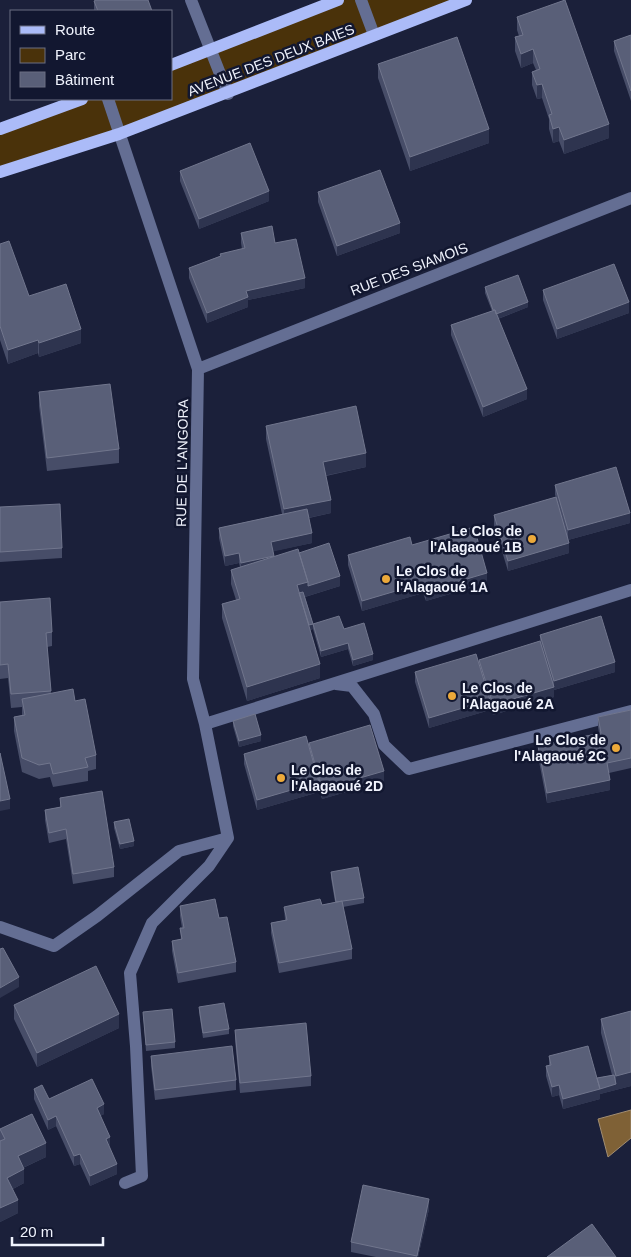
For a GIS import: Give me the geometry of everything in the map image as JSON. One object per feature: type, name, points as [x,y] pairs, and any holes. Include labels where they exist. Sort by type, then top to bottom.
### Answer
[{"type":"main road","points":[[172,65],[338,0]]},
{"type":"main road","name":"AVENUE DES DEUX BAIES","points":[[0,172],[119,134],[228,94],[466,0]]},
{"type":"main road","points":[[0,129],[79,100]]},
{"type":"street","points":[[191,0],[212,49],[228,94]]},
{"type":"street","points":[[361,0],[374,35]]},
{"type":"street","name":"RUE DE L'ANGORA","points":[[108,100],[198,369],[193,679],[205,724],[228,838]]},
{"type":"street","name":"RUE DES SIAMOIS","points":[[198,369],[631,198]]},
{"type":"street","points":[[205,724],[631,590]]},
{"type":"street","points":[[331,684],[352,686],[374,714],[384,745],[409,769],[631,711]]},
{"type":"street","points":[[0,927],[54,946],[97,916],[179,851],[228,838]]},
{"type":"street","points":[[125,1183],[142,1176],[136,1046],[130,973],[152,922],[209,866],[228,838]]},
{"type":"green space","points":[[338,0],[466,0],[0,172],[0,129],[79,100],[172,100],[172,65]]},
{"type":"shaded area","points":[[631,1110],[631,1138],[608,1157],[598,1119]]},
{"type":"building","points":[[148,0],[152,10],[98,10],[94,1]]},
{"type":"building","points":[[565,0],[609,124],[564,140],[559,127],[553,129],[549,115],[552,114],[542,84],[537,85],[532,72],[540,69],[533,49],[521,54],[515,37],[523,35],[517,17]]},
{"type":"building","points":[[631,35],[631,91],[614,41]]},
{"type":"building","points":[[457,37],[489,129],[410,157],[378,64]]},
{"type":"building","points":[[250,143],[269,191],[199,219],[180,171]]},
{"type":"building","points":[[380,170],[400,223],[337,246],[318,192]]},
{"type":"building","points":[[272,226],[275,243],[296,239],[305,278],[246,291],[248,297],[207,313],[189,268],[221,256],[220,254],[245,248],[241,233]]},
{"type":"building","points":[[9,241],[29,296],[66,284],[81,329],[39,343],[38,340],[8,350],[0,326],[0,244]]},
{"type":"building","points":[[614,264],[629,302],[557,329],[543,290]]},
{"type":"building","points":[[518,275],[528,302],[496,314],[485,287]]},
{"type":"building","points":[[495,310],[527,389],[483,407],[451,325]]},
{"type":"building","points":[[110,384],[119,449],[47,458],[39,392]]},
{"type":"building","points":[[356,406],[366,453],[323,462],[331,500],[284,509],[266,426]]},
{"type":"building","points":[[616,467],[630,513],[568,530],[555,485]]},
{"type":"building","name":"Le Clos de l'Alagaoué 1B","points":[[556,497],[569,543],[508,561],[494,515]]},
{"type":"building","points":[[60,504],[62,548],[0,552],[0,507]]},
{"type":"building","points":[[307,509],[312,533],[271,542],[274,556],[241,563],[239,553],[225,556],[219,528]]},
{"type":"building","points":[[474,527],[487,573],[426,591],[423,583],[362,601],[348,555],[410,537],[412,545]]},
{"type":"building","points":[[329,543],[340,576],[308,586],[299,553]]},
{"type":"building","points":[[298,549],[308,582],[297,585],[320,664],[247,687],[222,604],[240,599],[231,570]]},
{"type":"building","points":[[303,592],[313,624],[309,625],[299,593]]},
{"type":"building","points":[[50,598],[52,632],[46,633],[51,691],[11,694],[8,664],[0,665],[0,602]]},
{"type":"building","points":[[339,616],[344,629],[364,623],[373,654],[353,660],[348,643],[321,651],[313,624]]},
{"type":"building","points":[[601,616],[615,662],[554,681],[540,635]]},
{"type":"building","points":[[540,641],[554,687],[493,705],[479,660]]},
{"type":"building","name":"Le Clos de l'Alagaoué 2A","points":[[476,654],[490,700],[429,718],[415,672]]},
{"type":"building","points":[[73,689],[75,701],[85,699],[96,755],[85,758],[88,767],[53,774],[50,763],[39,765],[22,758],[14,717],[25,715],[22,699]]},
{"type":"building","points":[[631,710],[631,758],[607,763],[610,780],[547,793],[538,746],[601,733],[598,717]]},
{"type":"building","points":[[255,714],[261,735],[239,741],[233,721]]},
{"type":"building","points":[[370,725],[384,771],[322,789],[309,743]]},
{"type":"building","name":"Le Clos de l'Alagaoué 2D","points":[[306,736],[319,782],[257,800],[244,754]]},
{"type":"building","points":[[0,753],[10,799],[0,801]]},
{"type":"building","points":[[102,791],[114,867],[73,874],[66,829],[49,833],[45,810],[61,807],[60,798]]},
{"type":"building","points":[[129,819],[134,841],[120,844],[114,822]]},
{"type":"building","points":[[358,867],[364,898],[336,902],[331,872]]},
{"type":"building","points":[[215,899],[219,918],[227,917],[236,962],[178,973],[172,941],[182,939],[180,928],[184,928],[180,906]]},
{"type":"building","points":[[320,899],[322,905],[342,901],[352,949],[279,963],[271,923],[287,920],[284,907]]},
{"type":"building","points":[[3,948],[19,977],[0,988],[0,949]]},
{"type":"building","points":[[96,966],[119,1014],[37,1053],[14,1005]]},
{"type":"building","points":[[224,1003],[229,1029],[203,1033],[199,1007]]},
{"type":"building","points":[[172,1009],[175,1042],[146,1045],[143,1012]]},
{"type":"building","points":[[631,1011],[631,1072],[616,1076],[601,1019]]},
{"type":"building","points":[[306,1023],[311,1076],[240,1083],[235,1030]]},
{"type":"building","points":[[232,1046],[236,1080],[155,1090],[151,1056]]},
{"type":"building","points":[[588,1046],[600,1089],[563,1099],[559,1085],[552,1087],[546,1066],[551,1065],[549,1056]]},
{"type":"building","points":[[614,1075],[616,1084],[600,1089],[597,1078]]},
{"type":"building","points":[[92,1079],[104,1104],[97,1108],[110,1137],[106,1139],[117,1164],[90,1176],[80,1154],[74,1156],[56,1116],[48,1120],[34,1089],[42,1085],[49,1099]]},
{"type":"building","points":[[32,1114],[46,1143],[18,1156],[24,1169],[7,1178],[18,1200],[0,1208],[0,1141],[5,1139],[0,1129]]},
{"type":"building","points":[[363,1185],[429,1199],[417,1256],[351,1242]]},
{"type":"building","points":[[592,1224],[616,1257],[547,1257]]},
{"type":"place","name":"Le Clos de l'Alagaoué 1B","points":[[532,539]]},
{"type":"place","name":"Le Clos de l'Alagaoué 1A","points":[[386,579]]},
{"type":"place","name":"Le Clos de l'Alagaoué 2A","points":[[452,696]]},
{"type":"place","name":"Le Clos de l'Alagaoué 2C","points":[[616,748]]},
{"type":"place","name":"Le Clos de l'Alagaoué 2D","points":[[281,778]]}]
